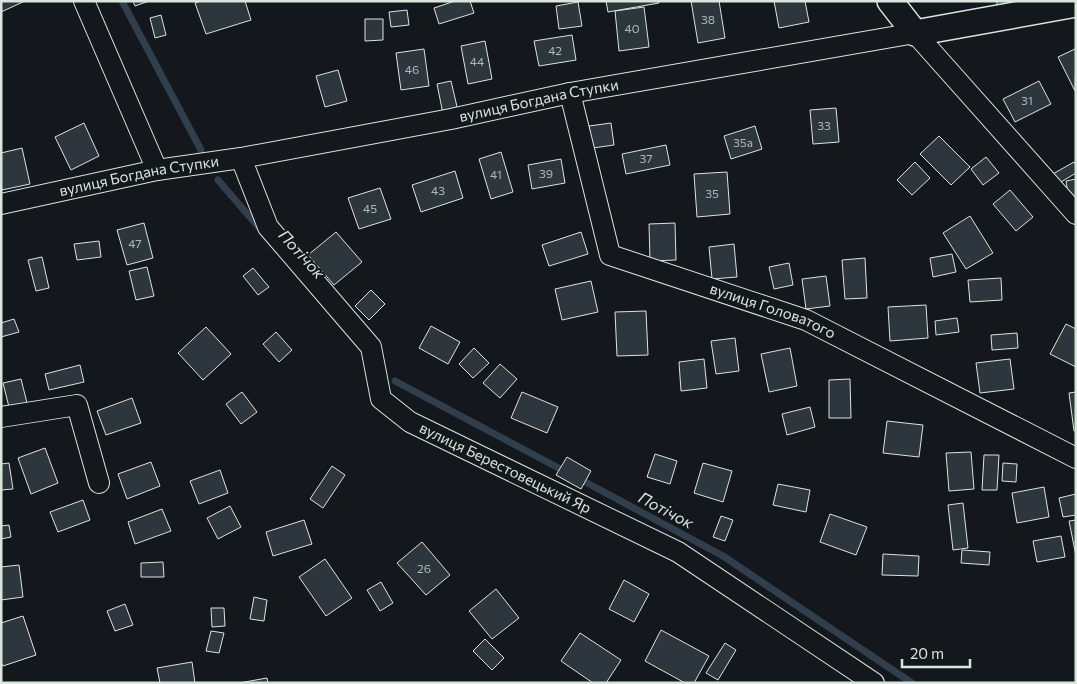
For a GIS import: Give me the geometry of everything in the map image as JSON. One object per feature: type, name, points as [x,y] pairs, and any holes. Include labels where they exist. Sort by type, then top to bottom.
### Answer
[{"type":"street","points":[[84,1],[157,170]]},
{"type":"street","points":[[890,1],[915,32],[1076,214]]},
{"type":"street","name":"вулиця Богдана Ступки","points":[[1,204],[157,170],[241,158],[442,120],[570,93],[1076,4]]},
{"type":"street","name":"вулиця Головатого","points":[[570,93],[610,255],[806,320],[1076,458]]},
{"type":"street","name":"вулиця Берестовецький Яр","points":[[241,158],[268,227],[371,347],[381,399],[410,422],[678,552],[874,683]]},
{"type":"street","points":[[1,417],[77,405],[99,483]]},
{"type":"building","points":[[1,1],[25,1],[1,12]]},
{"type":"building","points":[[133,1],[149,1],[135,6]]},
{"type":"building","points":[[201,1],[245,1],[251,20],[206,34],[195,3]]},
{"type":"building","points":[[455,1],[470,1],[474,13],[439,24],[434,8]]},
{"type":"building","points":[[606,1],[658,1],[659,3],[608,12]]},
{"type":"building","points":[[691,1],[719,1],[725,38],[698,43]]},
{"type":"building","points":[[774,1],[805,1],[809,22],[779,28]]},
{"type":"building","points":[[997,1],[1015,1],[1015,6],[997,7]]},
{"type":"building","points":[[578,2],[582,26],[559,29],[556,6]]},
{"type":"building","points":[[644,7],[649,47],[619,51],[615,11]]},
{"type":"building","points":[[407,10],[409,25],[391,27],[389,12]]},
{"type":"building","points":[[161,15],[166,35],[155,38],[150,18]]},
{"type":"building","points":[[365,19],[383,19],[383,40],[365,41]]},
{"type":"building","points":[[572,35],[576,60],[539,66],[534,41]]},
{"type":"building","points":[[485,41],[492,79],[468,84],[461,46]]},
{"type":"building","points":[[424,49],[429,86],[401,90],[396,53]]},
{"type":"building","points":[[1075,49],[1076,51],[1075,91],[1058,57]]},
{"type":"building","points":[[338,70],[347,101],[325,107],[316,76]]},
{"type":"building","points":[[451,81],[458,111],[443,114],[437,84]]},
{"type":"building","points":[[1039,81],[1051,104],[1015,122],[1003,99]]},
{"type":"building","points":[[836,108],[839,142],[813,144],[810,110]]},
{"type":"building","points":[[84,123],[99,156],[71,170],[55,137]]},
{"type":"building","points":[[611,123],[614,145],[593,148],[589,126]]},
{"type":"building","points":[[755,126],[762,149],[731,159],[724,136]]},
{"type":"building","points":[[939,136],[970,167],[951,185],[920,154]]},
{"type":"building","points":[[666,145],[670,165],[626,174],[622,154]]},
{"type":"building","points":[[22,148],[30,184],[2,190],[1,153]]},
{"type":"building","points":[[501,152],[513,192],[491,199],[479,159]]},
{"type":"building","points":[[986,157],[999,173],[983,185],[971,169]]},
{"type":"building","points":[[561,159],[565,183],[532,189],[528,165]]},
{"type":"building","points":[[915,162],[930,178],[912,195],[897,180]]},
{"type":"building","points":[[1074,162],[1076,173],[1056,185],[1051,175]]},
{"type":"building","points":[[455,171],[463,198],[421,212],[412,185]]},
{"type":"building","points":[[727,172],[730,214],[697,217],[694,174]]},
{"type":"building","points":[[1076,179],[1076,206],[1070,207],[1066,181]]},
{"type":"building","points":[[380,188],[391,219],[359,229],[348,198]]},
{"type":"building","points":[[1010,190],[1033,217],[1016,231],[993,204]]},
{"type":"building","points":[[970,216],[993,253],[966,269],[943,233]]},
{"type":"building","points":[[144,223],[153,258],[127,265],[117,230]]},
{"type":"building","points":[[675,223],[676,260],[650,261],[649,224]]},
{"type":"building","points":[[336,232],[362,262],[334,285],[308,255]]},
{"type":"building","points":[[581,232],[588,254],[549,266],[542,245]]},
{"type":"building","points":[[99,241],[101,257],[77,260],[74,244]]},
{"type":"building","points":[[734,244],[737,277],[712,279],[709,247]]},
{"type":"building","points":[[952,254],[956,272],[933,277],[930,258]]},
{"type":"building","points":[[42,257],[49,288],[36,291],[28,260]]},
{"type":"building","points":[[865,258],[867,298],[845,299],[842,260]]},
{"type":"building","points":[[789,263],[793,285],[774,289],[769,267]]},
{"type":"building","points":[[147,267],[154,296],[136,300],[129,271]]},
{"type":"building","points":[[253,268],[269,287],[258,295],[243,276]]},
{"type":"building","points":[[826,276],[830,306],[806,309],[802,279]]},
{"type":"building","points":[[1001,278],[1002,300],[970,302],[968,280]]},
{"type":"building","points":[[591,281],[598,312],[562,320],[555,289]]},
{"type":"building","points":[[371,290],[385,304],[369,320],[355,306]]},
{"type":"building","points":[[926,305],[928,338],[890,341],[888,307]]},
{"type":"building","points":[[646,311],[648,355],[617,356],[615,312]]},
{"type":"building","points":[[957,318],[959,332],[936,335],[935,321]]},
{"type":"building","points":[[14,319],[19,332],[1,337],[1,323]]},
{"type":"building","points":[[1066,324],[1076,329],[1076,367],[1050,354]]},
{"type":"building","points":[[431,326],[460,342],[448,364],[419,348]]},
{"type":"building","points":[[206,327],[231,354],[203,380],[178,353]]},
{"type":"building","points":[[276,332],[292,350],[279,362],[263,344]]},
{"type":"building","points":[[1017,333],[1018,348],[992,350],[991,335]]},
{"type":"building","points":[[735,338],[739,371],[716,374],[711,341]]},
{"type":"building","points":[[474,348],[489,363],[473,378],[459,364]]},
{"type":"building","points":[[790,348],[797,386],[769,392],[761,354]]},
{"type":"building","points":[[704,359],[707,388],[681,391],[679,362]]},
{"type":"building","points":[[1010,359],[1014,389],[980,393],[976,363]]},
{"type":"building","points":[[500,364],[517,379],[500,398],[483,383]]},
{"type":"building","points":[[80,365],[84,382],[49,390],[45,374]]},
{"type":"building","points":[[21,379],[29,411],[11,415],[3,383]]},
{"type":"building","points":[[850,379],[851,418],[829,418],[829,380]]},
{"type":"building","points":[[242,392],[257,412],[241,424],[226,404]]},
{"type":"building","points":[[522,392],[558,407],[547,433],[511,418]]},
{"type":"building","points":[[1076,392],[1076,431],[1074,431],[1069,393]]},
{"type":"building","points":[[132,398],[141,423],[106,435],[97,411]]},
{"type":"building","points":[[810,407],[815,427],[787,435],[782,414]]},
{"type":"building","points":[[887,421],[923,425],[919,457],[883,453]]},
{"type":"building","points":[[45,448],[58,483],[31,494],[18,458]]},
{"type":"building","points":[[971,452],[974,489],[949,491],[946,453]]},
{"type":"building","points":[[655,454],[677,461],[670,484],[647,477]]},
{"type":"building","points":[[984,455],[999,455],[997,490],[982,490]]},
{"type":"building","points":[[567,457],[591,471],[581,489],[556,475]]},
{"type":"building","points":[[151,462],[160,486],[127,499],[118,474]]},
{"type":"building","points":[[9,463],[13,489],[1,490],[1,464]]},
{"type":"building","points":[[703,463],[732,471],[723,502],[694,493]]},
{"type":"building","points":[[1003,463],[1017,464],[1016,482],[1002,481]]},
{"type":"building","points":[[332,466],[345,475],[323,508],[310,499]]},
{"type":"building","points":[[220,470],[228,493],[199,504],[190,481]]},
{"type":"building","points":[[778,484],[810,490],[806,512],[773,505]]},
{"type":"building","points":[[1044,487],[1049,517],[1017,523],[1012,493]]},
{"type":"building","points":[[1076,494],[1076,515],[1063,517],[1059,498]]},
{"type":"building","points":[[83,500],[90,520],[58,532],[50,512]]},
{"type":"building","points":[[963,503],[968,548],[953,550],[948,505]]},
{"type":"building","points":[[230,506],[241,527],[218,539],[207,518]]},
{"type":"building","points":[[162,509],[171,531],[135,544],[128,522]]},
{"type":"building","points":[[830,514],[867,527],[856,555],[820,542]]},
{"type":"building","points":[[721,516],[733,520],[725,541],[713,537]]},
{"type":"building","points":[[304,520],[312,544],[273,556],[266,532]]},
{"type":"building","points":[[1076,520],[1076,556],[1069,521]]},
{"type":"building","points":[[9,525],[11,537],[1,539],[1,526]]},
{"type":"building","points":[[1061,536],[1065,557],[1037,562],[1033,541]]},
{"type":"building","points":[[422,542],[450,575],[426,595],[397,563]]},
{"type":"building","points":[[962,550],[990,552],[989,565],[961,563]]},
{"type":"building","points":[[883,554],[919,556],[918,576],[882,575]]},
{"type":"building","points":[[325,559],[352,598],[326,616],[299,577]]},
{"type":"building","points":[[163,562],[164,577],[141,577],[141,563]]},
{"type":"building","points":[[19,565],[23,597],[1,600],[1,567]]},
{"type":"building","points":[[624,580],[649,594],[634,622],[609,609]]},
{"type":"building","points":[[381,582],[393,603],[380,611],[367,590]]},
{"type":"building","points":[[496,589],[519,618],[492,639],[469,611]]},
{"type":"building","points":[[254,597],[267,600],[264,621],[250,619]]},
{"type":"building","points":[[125,604],[133,625],[115,631],[107,611]]},
{"type":"building","points":[[211,608],[224,608],[225,626],[212,627]]},
{"type":"building","points":[[23,616],[36,655],[3,666],[1,662],[1,623]]},
{"type":"building","points":[[661,630],[709,656],[694,683],[685,683],[645,661]]},
{"type":"building","points":[[211,631],[224,633],[219,653],[206,651]]},
{"type":"building","points":[[580,633],[621,660],[606,683],[593,683],[561,661]]},
{"type":"building","points":[[485,639],[504,658],[492,670],[473,651]]},
{"type":"building","points":[[725,643],[736,650],[718,680],[706,673]]},
{"type":"building","points":[[192,662],[195,683],[160,683],[157,668]]},
{"type":"building","points":[[267,678],[268,683],[239,683]]},
{"type":"waterway","name":"Потічок","points":[[122,1],[201,150]]},
{"type":"waterway","name":"Потічок","points":[[218,180],[262,231]]},
{"type":"waterway","name":"Потічок","points":[[395,381],[568,473]]},
{"type":"waterway","name":"Потічок","points":[[578,478],[723,556],[912,683]]}]
